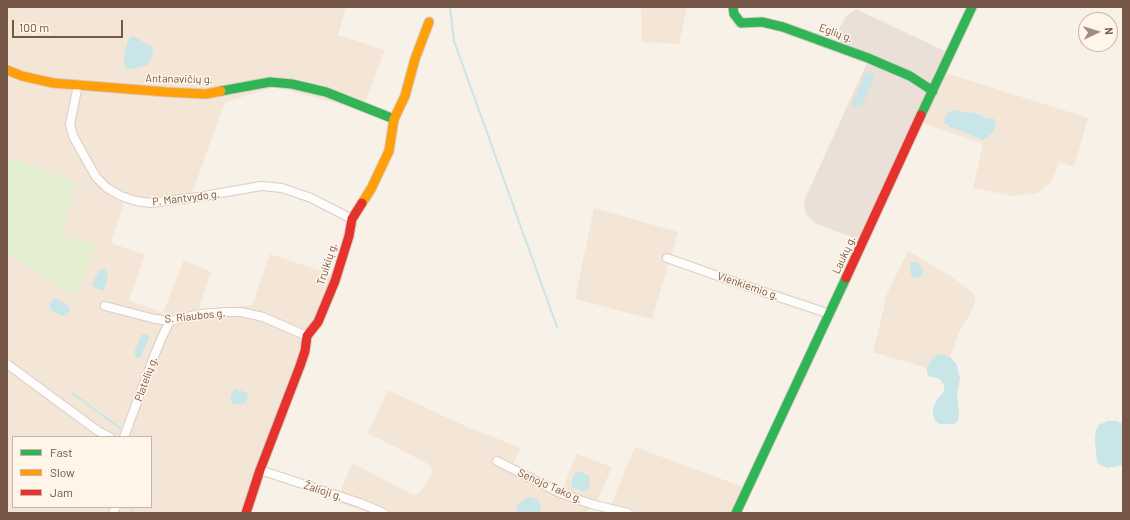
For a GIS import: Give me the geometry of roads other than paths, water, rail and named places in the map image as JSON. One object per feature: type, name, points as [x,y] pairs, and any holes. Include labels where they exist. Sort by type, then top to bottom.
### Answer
[{"type":"street","name":"Eglių g.","points":[[733,7],[734,14],[741,23],[762,22],[783,27],[868,58],[910,76],[933,91]]},
{"type":"street","name":"Laukų g.","points":[[736,513],[972,7]]},
{"type":"street","name":"Truikių g.","points":[[246,513],[260,470],[300,366],[305,351],[307,336],[318,322],[335,281],[352,219],[370,189],[389,150],[394,119],[405,96],[415,59],[429,22]]},
{"type":"street","name":"Antanavičių g.","points":[[7,70],[22,76],[53,83],[206,94],[270,82],[292,84],[326,92],[394,119]]},
{"type":"street","name":"P. Mantvydo g.","points":[[78,85],[70,124],[73,136],[96,177],[107,188],[121,196],[136,201],[151,203],[198,198],[261,186],[282,188],[310,198],[352,219]]},
{"type":"street","name":"Vienkiemio g.","points":[[667,258],[830,314]]},
{"type":"street","name":"S. Riaubos g.","points":[[105,306],[155,320],[170,321],[200,314],[241,312],[263,317],[307,336]]},
{"type":"street","name":"Platelių g.","points":[[124,436],[153,358],[170,321]]},
{"type":"street","points":[[7,364],[98,431],[108,436]]},
{"type":"street","name":"Senojo Tako g.","points":[[497,461],[560,493],[591,504],[628,513]]},
{"type":"street","name":"Žalioji g.","points":[[260,470],[360,503],[384,513]]},
{"type":"water","points":[[131,37],[135,37],[152,47],[153,50],[150,62],[147,65],[127,69],[124,62],[125,52],[128,40]]},
{"type":"water","points":[[868,72],[872,73],[874,77],[864,102],[860,106],[855,107],[852,105],[853,101],[865,74]]},
{"type":"water","points":[[952,110],[978,114],[987,119],[993,118],[996,123],[993,133],[983,140],[950,127],[948,124],[944,124],[945,116]]},
{"type":"water","points":[[911,263],[919,263],[922,268],[923,272],[920,278],[914,278],[911,274]]},
{"type":"water","points":[[101,269],[104,269],[107,272],[108,277],[103,291],[93,287],[92,284]]},
{"type":"water","points":[[53,299],[57,299],[69,307],[67,315],[63,316],[50,310],[50,304]]},
{"type":"water","points":[[142,334],[146,334],[149,338],[141,357],[137,358],[135,356],[135,350]]},
{"type":"water","points":[[943,354],[950,357],[956,363],[960,378],[957,395],[959,416],[958,421],[954,424],[940,424],[935,421],[933,414],[933,408],[938,398],[944,392],[944,386],[941,380],[930,377],[927,373],[927,368],[931,360],[937,355]]},
{"type":"water","points":[[236,389],[247,393],[248,398],[245,403],[239,405],[233,404],[230,399],[232,392]]},
{"type":"water","points":[[1107,421],[1117,421],[1123,424],[1123,465],[1108,468],[1100,465],[1097,461],[1095,440],[1096,430],[1099,425]]},
{"type":"water","points":[[576,472],[582,472],[589,476],[590,483],[588,489],[584,492],[572,487],[571,483]]},
{"type":"water","points":[[531,497],[538,500],[541,505],[540,512],[519,513],[516,510],[518,505],[526,498]]},
{"type":"waterway","points":[[450,7],[454,41],[557,327]]},
{"type":"waterway","points":[[72,393],[120,428]]},
{"type":"waterway","points":[[131,513],[133,508]]}]
